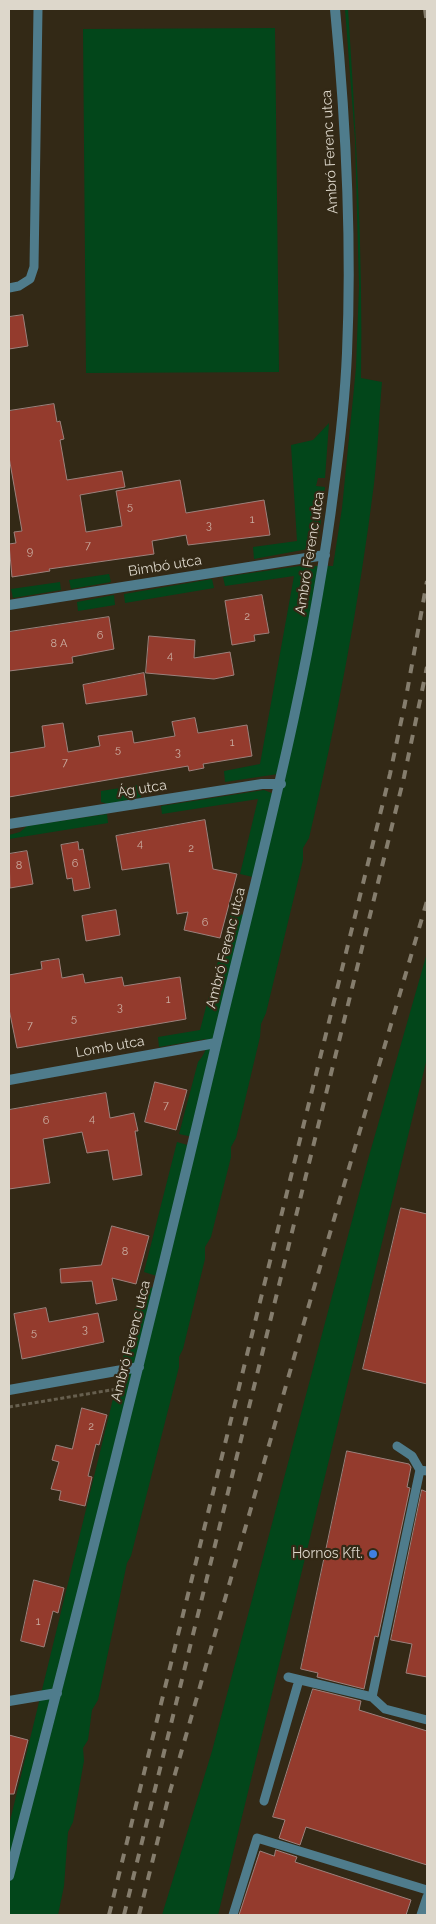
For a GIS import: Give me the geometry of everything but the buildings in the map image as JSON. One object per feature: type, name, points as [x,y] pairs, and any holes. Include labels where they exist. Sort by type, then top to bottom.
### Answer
[{"type":"street","name":"Ambró Ferenc utca","points":[[9,1876],[139,1366],[216,1043],[281,784],[325,554],[340,443],[347,355],[348,248],[345,161],[335,9]]},
{"type":"street","name":"Bimbó utca","points":[[9,605],[325,554]]},
{"type":"street","name":"Ág utca","points":[[9,824],[262,784],[281,784]]},
{"type":"street","name":"Lomb utca","points":[[9,1080],[216,1043]]},
{"type":"street","points":[[9,1390],[139,1366]]},
{"type":"street","points":[[9,1701],[56,1693]]},
{"type":"lane","points":[[9,288],[19,286],[30,279],[34,267],[38,9]]},
{"type":"lane","points":[[372,1697],[424,1471],[412,1456],[396,1446]]},
{"type":"lane","points":[[288,1677],[372,1697],[385,1709],[427,1720]]},
{"type":"lane","points":[[264,1801],[299,1680]]},
{"type":"lane","points":[[233,1915],[257,1838],[427,1890]]},
{"type":"lane","points":[[421,1915],[427,1897]]},
{"type":"path","points":[[9,1407],[117,1389]]},
{"type":"green space","points":[[345,9],[348,9],[358,193],[361,285],[361,378],[382,382],[374,484],[354,617],[338,706],[309,838],[303,848],[303,860],[266,1013],[261,1024],[260,1037],[236,1138],[231,1147],[231,1157],[211,1237],[205,1247],[205,1259],[183,1349],[179,1357],[179,1367],[131,1556],[127,1563],[98,1700],[92,1710],[88,1740],[83,1748],[84,1761],[73,1822],[68,1832],[64,1886],[58,1915],[9,1915],[9,1825],[141,1284],[157,1289],[160,1277],[144,1272],[177,1142],[191,1146],[193,1137],[179,1134],[198,1062],[206,1048],[206,1039],[159,1047],[158,1037],[200,1030],[231,912],[248,916],[257,878],[240,874],[258,799],[162,814],[161,806],[264,790],[274,794],[278,774],[225,782],[224,771],[260,764],[294,576],[225,586],[223,577],[300,566],[333,566],[342,508],[356,368],[359,286],[355,140]]},
{"type":"green space","points":[[275,28],[279,372],[86,373],[83,29]]},
{"type":"green space","points":[[329,423],[325,478],[318,478],[316,486],[325,487],[319,536],[313,548],[254,559],[253,547],[297,541],[291,445],[313,440]]},
{"type":"green space","points":[[109,574],[111,582],[71,589],[69,580]]},
{"type":"green space","points":[[212,579],[214,588],[125,603],[124,594]]},
{"type":"green space","points":[[60,582],[61,590],[13,598],[11,589]]},
{"type":"green space","points":[[114,595],[115,605],[78,611],[77,602]]},
{"type":"green space","points":[[139,785],[141,797],[108,804],[101,802],[101,791]]},
{"type":"green space","points":[[107,814],[108,823],[9,839],[9,835],[20,832],[27,826]]},
{"type":"green space","points":[[427,953],[427,1058],[218,1915],[162,1915],[212,1751],[369,1156]]},
{"type":"railway","points":[[425,9],[427,24]]},
{"type":"railway","points":[[109,1915],[390,774],[427,581]]},
{"type":"railway","points":[[124,1915],[404,777],[427,667]]},
{"type":"railway","points":[[139,1915],[169,1795],[427,901]]},
{"type":"place","name":"Hornos Kft.","points":[[373,1554]]}]
